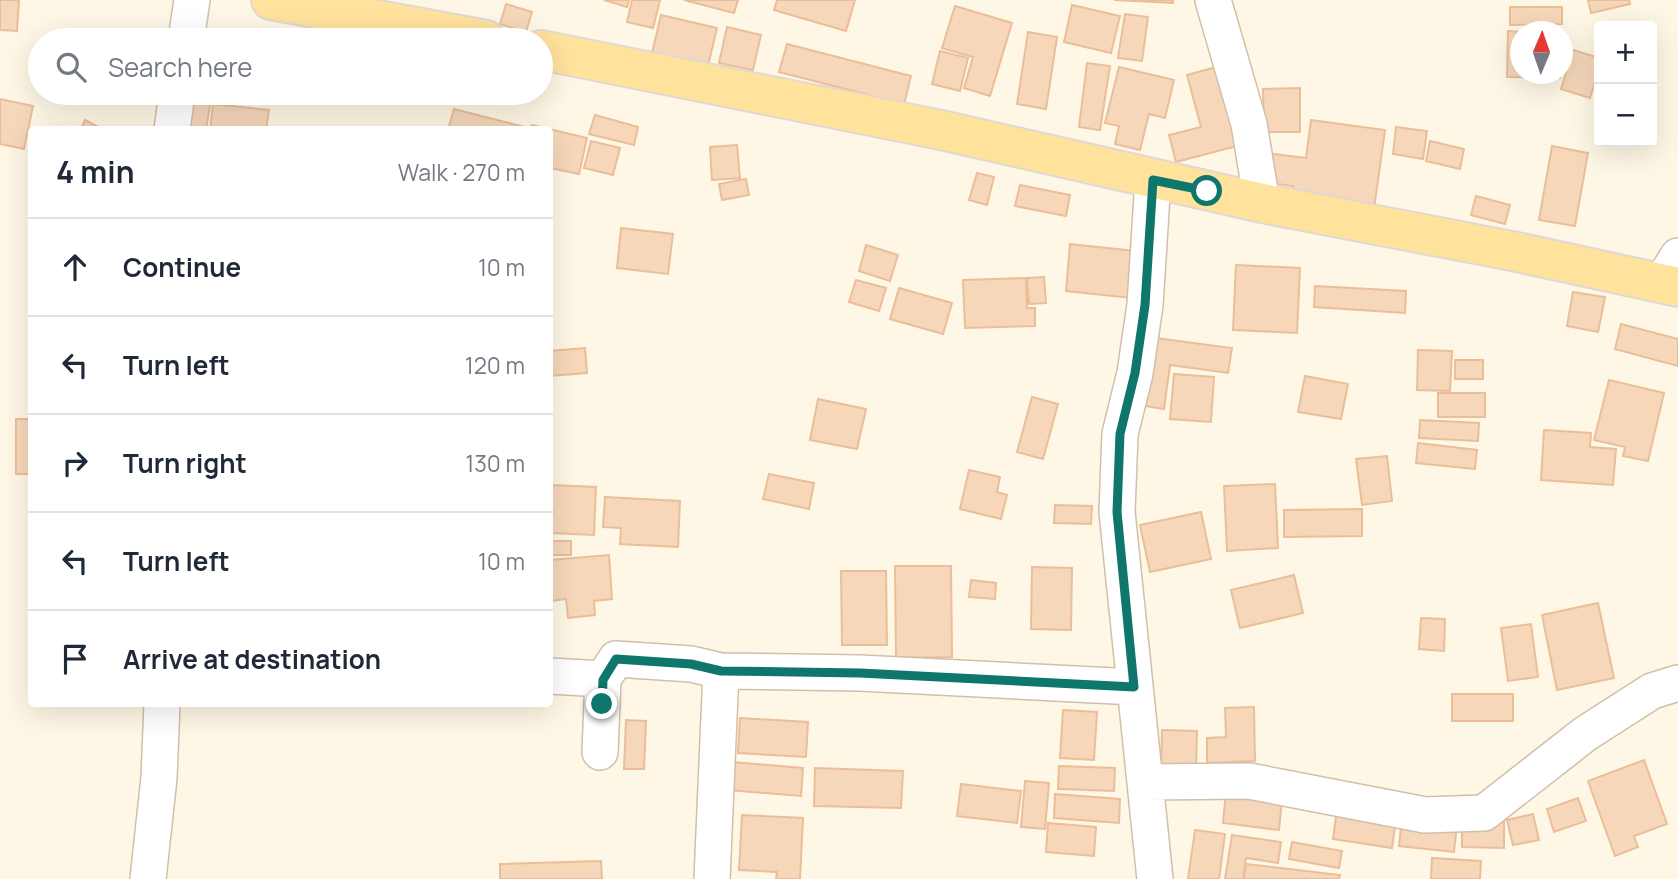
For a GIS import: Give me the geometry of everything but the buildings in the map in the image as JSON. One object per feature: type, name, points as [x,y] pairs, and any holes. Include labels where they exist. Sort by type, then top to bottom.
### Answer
[{"type":"main road","points":[[271,0],[422,28]]},
{"type":"main road","points":[[553,52],[940,130],[1262,203],[1673,275]]},
{"type":"street","points":[[188,28],[192,0]]},
{"type":"street","points":[[1213,0],[1249,124],[1262,203]]},
{"type":"street","points":[[173,126],[175,105]]},
{"type":"street","points":[[1153,180],[1145,305],[1135,373],[1120,434],[1117,512],[1155,879]]},
{"type":"street","points":[[600,752],[603,680],[616,659],[691,664],[721,671],[860,673],[1134,687]]},
{"type":"street","points":[[712,879],[721,671]]},
{"type":"street","points":[[553,676],[603,680]]},
{"type":"street","points":[[1145,782],[1249,781],[1425,815],[1484,813],[1585,734],[1652,691],[1678,683]]},
{"type":"street","points":[[148,879],[159,778],[162,707]]},
{"type":"route","points":[[602,704],[603,680],[616,659],[691,664],[721,671],[860,673],[1134,687],[1117,512],[1120,434],[1135,373],[1150,259],[1153,180],[1207,191]]}]
